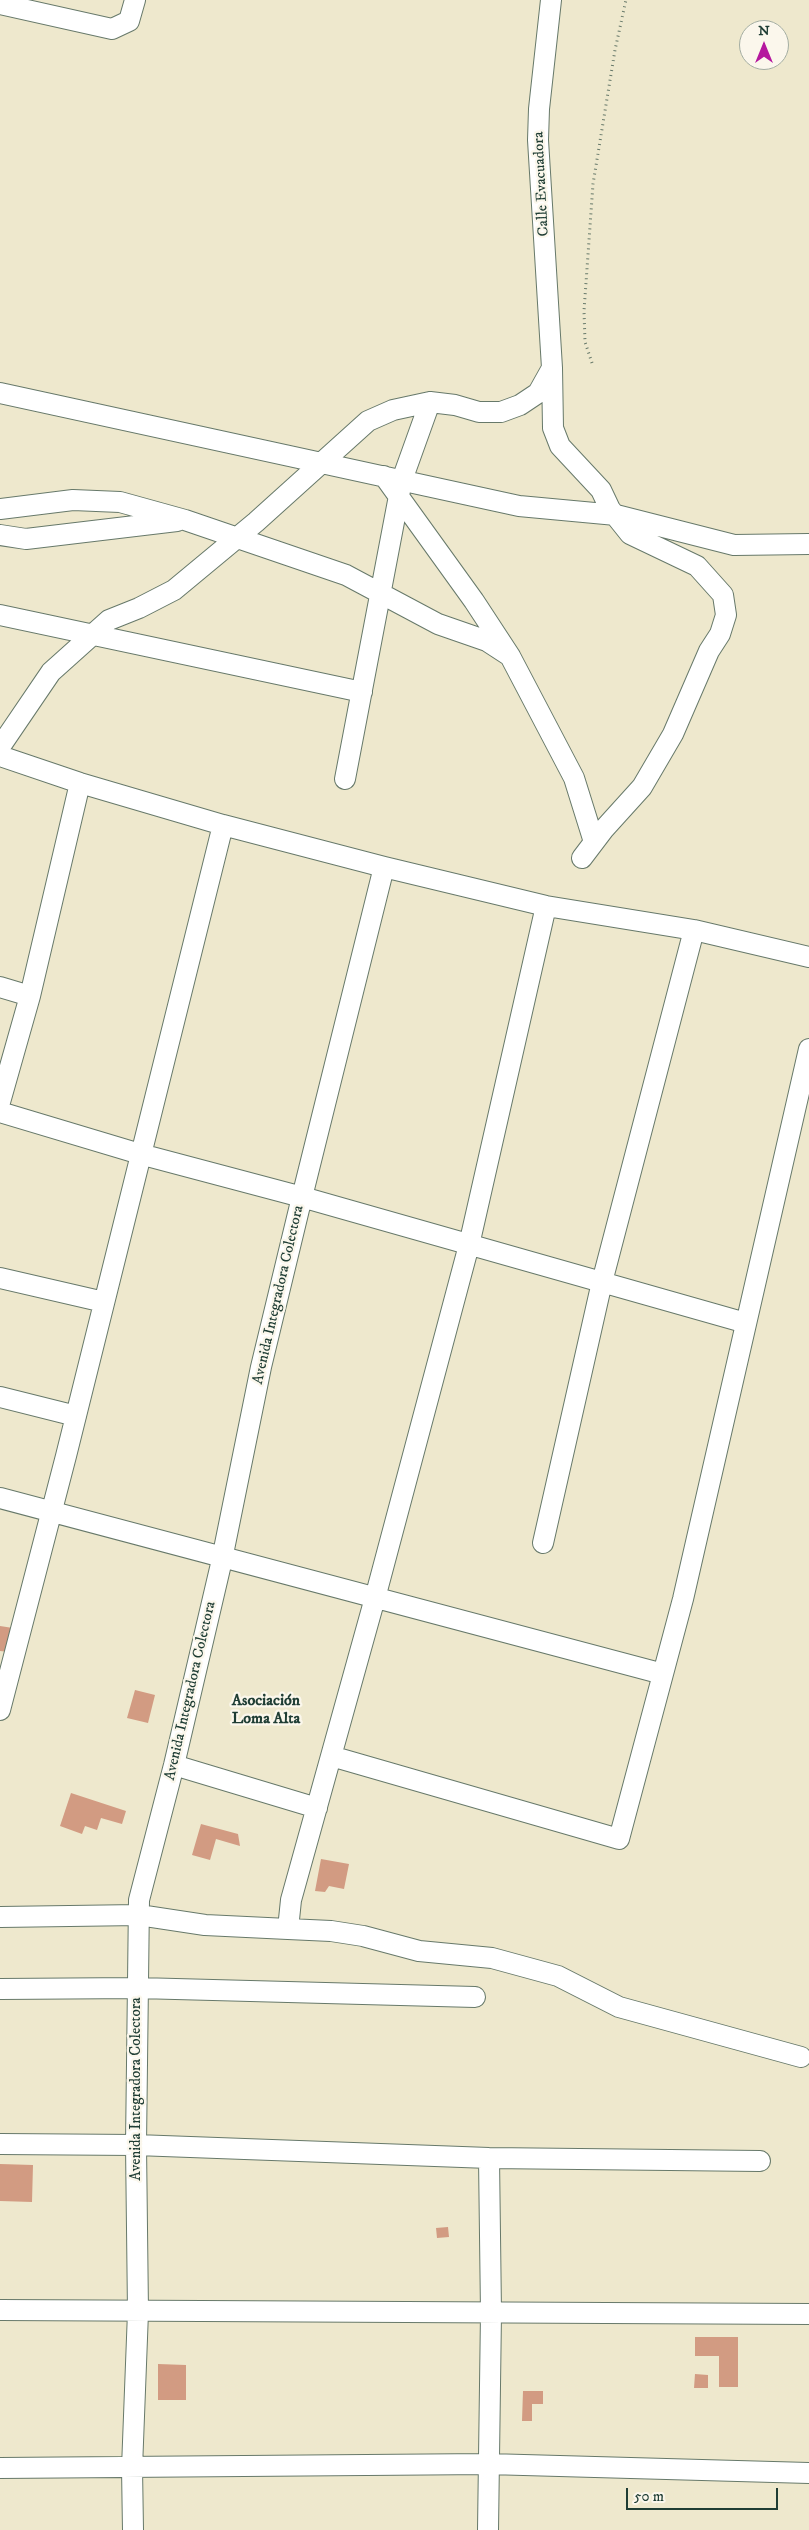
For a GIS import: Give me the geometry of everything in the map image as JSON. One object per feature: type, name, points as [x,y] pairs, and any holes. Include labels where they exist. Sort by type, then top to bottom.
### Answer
[{"type":"street","points":[[0,4],[112,29],[128,21],[135,0]]},
{"type":"street","name":"Calle Evacuadora","points":[[550,0],[539,109],[538,140],[552,368],[553,428],[560,446],[601,490],[630,534],[697,566],[723,595],[726,615],[720,634],[708,651],[669,741],[642,787],[582,858]]},
{"type":"street","points":[[0,747],[51,672],[108,620],[139,608],[174,590],[237,539],[368,421],[393,410],[430,402],[454,405],[479,412],[501,412],[520,405],[538,393],[552,368]]},
{"type":"street","points":[[0,393],[322,463],[395,485],[519,506],[616,515],[734,545],[809,544]]},
{"type":"street","points":[[345,779],[381,592],[395,485],[430,402]]},
{"type":"street","points":[[395,485],[510,656],[574,778],[594,842]]},
{"type":"street","points":[[0,510],[73,500],[120,502],[185,520],[346,575],[438,624],[487,641],[510,656]]},
{"type":"street","points":[[0,535],[26,539],[185,520]]},
{"type":"street","points":[[0,615],[362,692]]},
{"type":"street","points":[[0,756],[80,783],[223,825],[384,868],[546,906],[694,930],[809,957]]},
{"type":"street","points":[[0,1102],[30,996],[80,783]]},
{"type":"street","points":[[0,1710],[76,1416],[223,825]]},
{"type":"street","name":"Avenida Integradora Colectora","points":[[133,2530],[132,2468],[138,2312],[136,2145],[139,1900],[174,1765],[222,1558],[261,1367],[384,868]]},
{"type":"street","points":[[288,1929],[291,1900],[375,1598],[469,1245],[546,906]]},
{"type":"street","points":[[543,1543],[602,1282],[694,930]]},
{"type":"street","points":[[0,987],[30,996]]},
{"type":"street","points":[[331,1756],[619,1839],[683,1600],[809,1048]]},
{"type":"street","points":[[0,1112],[140,1154],[302,1197],[746,1323]]},
{"type":"street","points":[[0,1278],[104,1302]]},
{"type":"street","points":[[0,1397],[76,1416]]},
{"type":"street","points":[[0,1498],[662,1674]]},
{"type":"street","points":[[174,1765],[317,1808]]},
{"type":"street","points":[[0,1918],[139,1915],[205,1925],[331,1931],[363,1936],[419,1951],[492,1958],[558,1976],[619,2007],[801,2056]]},
{"type":"street","points":[[0,1988],[138,1988],[475,1997]]},
{"type":"street","points":[[0,2144],[136,2145],[489,2158],[760,2161]]},
{"type":"street","points":[[488,2530],[491,2313],[489,2158]]},
{"type":"street","points":[[0,2310],[809,2314]]},
{"type":"street","points":[[0,2468],[488,2464],[809,2473]]},
{"type":"path","points":[[592,364],[585,342],[584,310],[592,184],[614,50],[626,0]]},
{"type":"building","points":[[0,1626],[13,1628],[9,1652],[0,1651]]},
{"type":"building","points":[[135,1690],[155,1695],[148,1723],[127,1718]]},
{"type":"building","points":[[71,1793],[126,1811],[122,1824],[101,1818],[97,1830],[85,1826],[82,1834],[60,1826]]},
{"type":"building","points":[[201,1824],[238,1834],[240,1846],[216,1839],[210,1860],[192,1855]]},
{"type":"building","points":[[321,1859],[349,1864],[344,1889],[329,1886],[325,1892],[315,1891]]},
{"type":"building","points":[[0,2164],[33,2165],[32,2202],[0,2201]]},
{"type":"building","points":[[448,2227],[449,2237],[437,2238],[436,2228]]},
{"type":"building","points":[[695,2337],[738,2337],[738,2387],[719,2387],[719,2356],[695,2356]]},
{"type":"building","points":[[158,2364],[186,2365],[186,2400],[158,2400]]},
{"type":"building","points":[[695,2374],[708,2375],[708,2388],[694,2388]]},
{"type":"building","points":[[523,2391],[543,2391],[543,2404],[532,2404],[532,2421],[522,2421]]},
{"type":"district","name":"Asociación Loma Alta","points":[[266,1711]]}]
